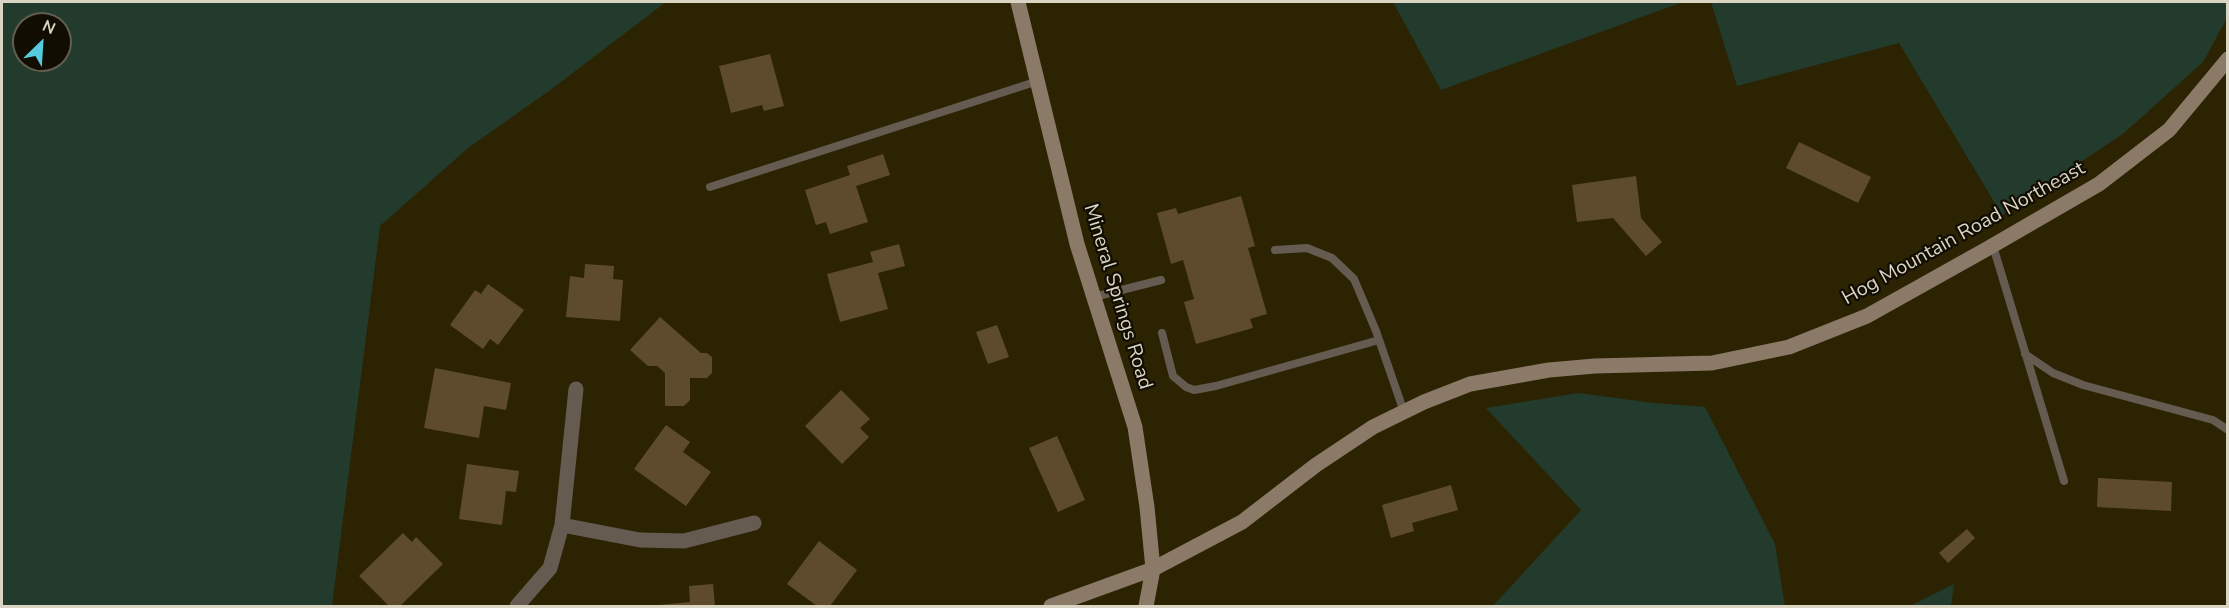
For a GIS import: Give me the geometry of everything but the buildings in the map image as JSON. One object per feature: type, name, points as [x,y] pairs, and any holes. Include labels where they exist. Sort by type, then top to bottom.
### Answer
[{"type":"street","name":"Mineral Springs Road","points":[[1018,2],[1077,244],[1135,428],[1147,507],[1153,569],[1146,606]]},
{"type":"street","name":"Hog Mountain Road Northeast","points":[[1052,606],[1153,569],[1242,522],[1316,465],[1373,427],[1470,384],[1549,370],[1595,366],[1712,363],[1790,347],[1867,316],[2099,184],[2169,130],[2228,59]]},
{"type":"street","points":[[517,606],[550,568],[561,525],[576,389]]},
{"type":"street","points":[[561,525],[640,540],[684,541],[754,524]]},
{"type":"lane","points":[[710,188],[1038,81]]},
{"type":"lane","points":[[1993,246],[2064,481]]},
{"type":"lane","points":[[1275,250],[1307,248],[1332,258],[1354,279],[1379,340],[1404,412]]},
{"type":"lane","points":[[1094,297],[1161,280]]},
{"type":"lane","points":[[1162,333],[1173,376],[1186,387],[1194,390],[1216,387],[1379,340]]},
{"type":"lane","points":[[2025,354],[2053,373],[2083,385],[2213,420],[2228,430]]},
{"type":"green space","points":[[2,2],[666,2],[549,91],[468,148],[380,226],[332,606],[2,606]]},
{"type":"green space","points":[[1393,2],[1683,2],[1441,90]]},
{"type":"green space","points":[[1711,2],[2227,2],[2228,16],[2203,62],[2124,133],[2002,215],[1899,43],[1737,86]]},
{"type":"green space","points":[[1578,393],[1705,407],[1775,544],[1785,606],[1493,606],[1581,510],[1486,408]]},
{"type":"green space","points":[[1954,584],[1951,606],[1910,606]]}]
